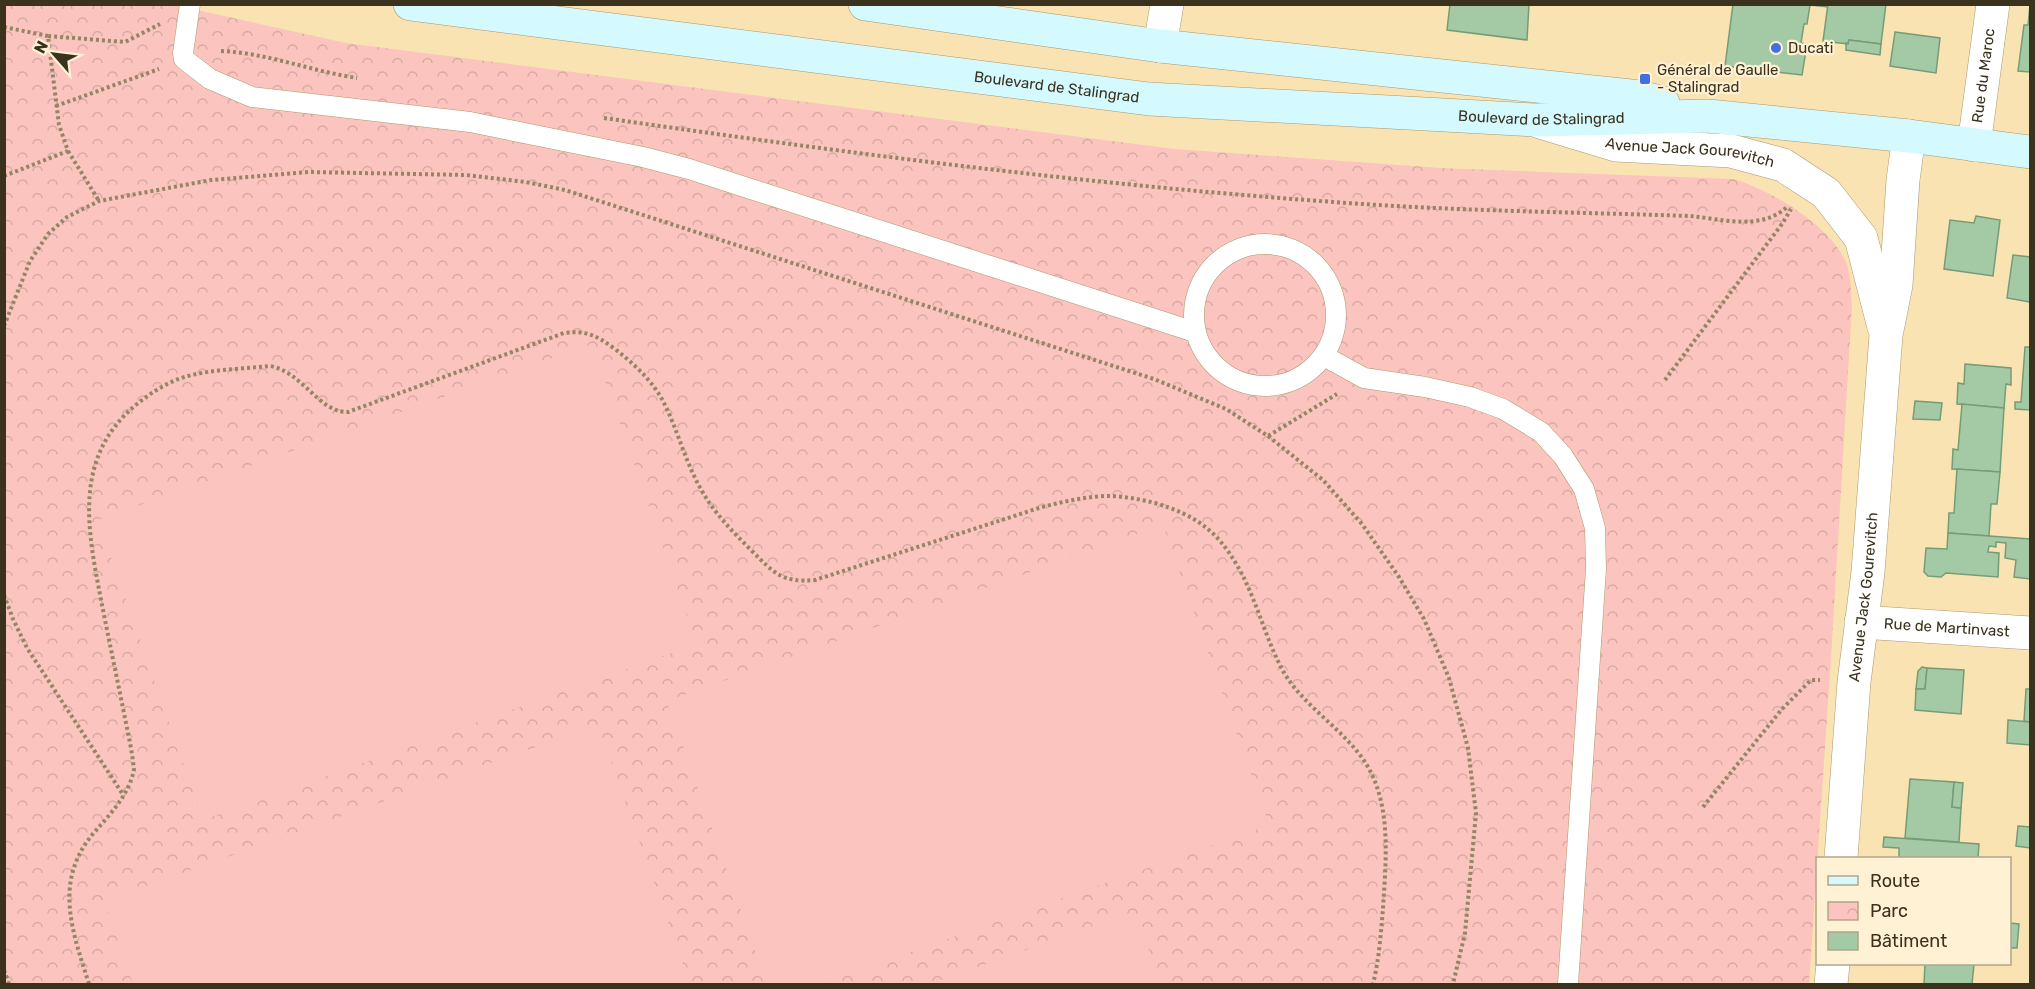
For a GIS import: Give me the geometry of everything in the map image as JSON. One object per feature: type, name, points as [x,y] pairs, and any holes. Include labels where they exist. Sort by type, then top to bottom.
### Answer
[{"type":"main road","name":"Boulevard de Stalingrad","points":[[410,4],[1149,99],[1535,120],[1708,116],[1909,136],[2031,152]]},
{"type":"main road","name":"Boulevard de Stalingrad","points":[[865,4],[1160,46],[1640,97],[1708,116]]},
{"type":"street","points":[[1160,46],[1167,4]]},
{"type":"street","name":"Rue du Maroc","points":[[1974,145],[1993,4]]},
{"type":"street","name":"Avenue Jack Gourevitch","points":[[1535,120],[1616,145],[1731,151],[1783,165],[1806,190],[1826,194],[1861,238],[1886,335]]},
{"type":"street","name":"Avenue Jack Gourevitch","points":[[1841,857],[1854,682],[1868,572],[1886,335],[1896,285],[1909,136]]},
{"type":"street","name":"Rue de Martinvast","points":[[1861,622],[2031,633]]},
{"type":"street","points":[[1831,984],[1833,965]]},
{"type":"lane","points":[[190,4],[184,59],[210,80],[252,97],[470,122],[643,157],[689,169],[1195,332]]},
{"type":"lane","points":[[1256,244],[1279,244],[1302,253],[1320,268],[1332,288],[1337,311],[1335,335],[1324,356],[1308,373],[1287,384],[1264,387],[1240,383],[1220,371],[1204,354],[1195,332],[1194,308],[1200,285],[1214,266],[1232,251],[1256,244]]},
{"type":"lane","points":[[1324,356],[1364,378],[1425,387],[1470,397],[1503,409],[1540,432],[1563,456],[1584,489],[1595,528],[1596,569],[1568,984]]},
{"type":"path","points":[[4,27],[48,36],[126,42],[161,23]]},
{"type":"path","points":[[48,36],[60,132],[68,151],[99,201]]},
{"type":"path","points":[[56,106],[213,50],[248,52],[363,79]]},
{"type":"path","points":[[603,118],[1008,172],[1336,202],[1690,216],[1760,222],[1784,210],[1806,190]]},
{"type":"path","points":[[4,176],[68,151]]},
{"type":"path","points":[[4,326],[30,261],[48,234],[67,217],[99,201],[211,180],[309,172],[466,175],[526,182],[565,190],[1154,379],[1226,409],[1268,436],[1323,480],[1362,524],[1399,577],[1424,619],[1449,678],[1468,748],[1476,813],[1465,933],[1453,984]]},
{"type":"path","points":[[1665,380],[1806,190]]},
{"type":"path","points":[[89,984],[74,937],[68,908],[68,889],[82,849],[124,796],[132,781],[134,770],[90,544],[88,515],[88,497],[93,472],[100,450],[112,429],[146,396],[189,376],[270,366],[282,368],[330,408],[339,412],[348,412],[564,333],[577,331],[589,333],[602,340],[643,373],[664,402],[701,490],[714,510],[761,560],[775,573],[788,580],[799,582],[815,580],[1070,500],[1105,496],[1141,500],[1193,517],[1207,528],[1230,554],[1239,570],[1284,673],[1294,688],[1359,754],[1376,786],[1387,850],[1382,920],[1373,984]]},
{"type":"path","points":[[1268,436],[1364,378]]},
{"type":"path","points":[[4,595],[27,648],[124,796]]},
{"type":"path","points":[[1703,807],[1803,686],[1811,680],[1824,680]]},
{"type":"path","points":[[4,970],[9,984]]},
{"type":"green space","points":[[5,5],[174,5],[346,43],[1175,149],[1441,168],[1733,179],[1783,201],[1817,225],[1831,239],[1848,268],[1852,305],[1809,984],[5,984]]},
{"type":"green space","points":[[592,344],[697,644],[203,820],[98,520]]},
{"type":"green space","points":[[1163,525],[1269,825],[821,984],[767,984],[667,701]]},
{"type":"green space","points":[[598,725],[690,984],[133,984],[104,901]]},
{"type":"green space","points":[[1135,911],[1161,984],[930,984]]},
{"type":"building","points":[[1450,4],[1529,4],[1527,40],[1447,30]]},
{"type":"building","points":[[1733,4],[1828,4],[1828,7],[1810,5],[1801,43],[1807,44],[1802,75],[1725,66]]},
{"type":"building","points":[[1828,4],[1886,4],[1881,44],[1849,40],[1848,44],[1823,41]]},
{"type":"building","points":[[2030,5],[2030,72],[2018,71],[2024,25],[2028,25]]},
{"type":"building","points":[[1895,32],[1940,38],[1936,73],[1890,66]]},
{"type":"building","points":[[1849,40],[1881,44],[1880,55],[1846,50],[1846,43],[1848,44]]},
{"type":"building","points":[[1976,216],[2000,220],[1993,276],[1944,269],[1950,220],[1974,223]]},
{"type":"building","points":[[2013,255],[2030,257],[2030,302],[2007,298]]},
{"type":"building","points":[[2025,347],[2030,347],[2030,410],[2015,409],[2015,402],[2021,402]]},
{"type":"building","points":[[1965,364],[2011,368],[2011,385],[2006,384],[2004,408],[1957,404],[1958,383],[1964,384]]},
{"type":"building","points":[[1915,401],[1942,403],[1940,420],[1913,419]]},
{"type":"building","points":[[1962,404],[2004,408],[2000,472],[1952,469],[1953,449],[1958,450]]},
{"type":"building","points":[[1957,469],[2000,472],[1997,504],[1991,504],[1989,536],[1948,533],[1949,513],[1954,513]]},
{"type":"building","points":[[1948,533],[2030,539],[2030,579],[2014,577],[2016,560],[2005,558],[2006,543],[1996,542],[1996,547],[1989,546],[1988,552],[1999,553],[1998,577],[1946,573],[1941,577],[1928,576],[1924,572],[1926,548],[1947,549]]},
{"type":"building","points":[[1922,667],[1927,668],[1925,689],[1916,689],[1918,671]]},
{"type":"building","points":[[1927,668],[1964,670],[1961,714],[1915,710],[1916,689],[1925,689]]},
{"type":"building","points":[[2026,689],[2030,689],[2030,722],[2024,721]]},
{"type":"building","points":[[2008,720],[2030,722],[2030,745],[2007,743]]},
{"type":"building","points":[[1910,779],[1954,782],[1952,807],[1961,808],[1959,842],[1905,838]]},
{"type":"building","points":[[1954,782],[1963,783],[1961,808],[1952,807]]},
{"type":"building","points":[[2018,826],[2030,827],[2030,848],[2016,846]]},
{"type":"building","points":[[1884,837],[1979,844],[1978,857],[1899,857],[1899,848],[1883,847]]},
{"type":"building","points":[[2011,923],[2019,924],[2017,948],[2011,948]]},
{"type":"building","points":[[1925,965],[1974,965],[1972,984],[1924,984]]},
{"type":"place","name":"Ducati","points":[[1776,48]]},
{"type":"place","name":"Général de Gaulle - Stalingrad","points":[[1645,79]]}]
